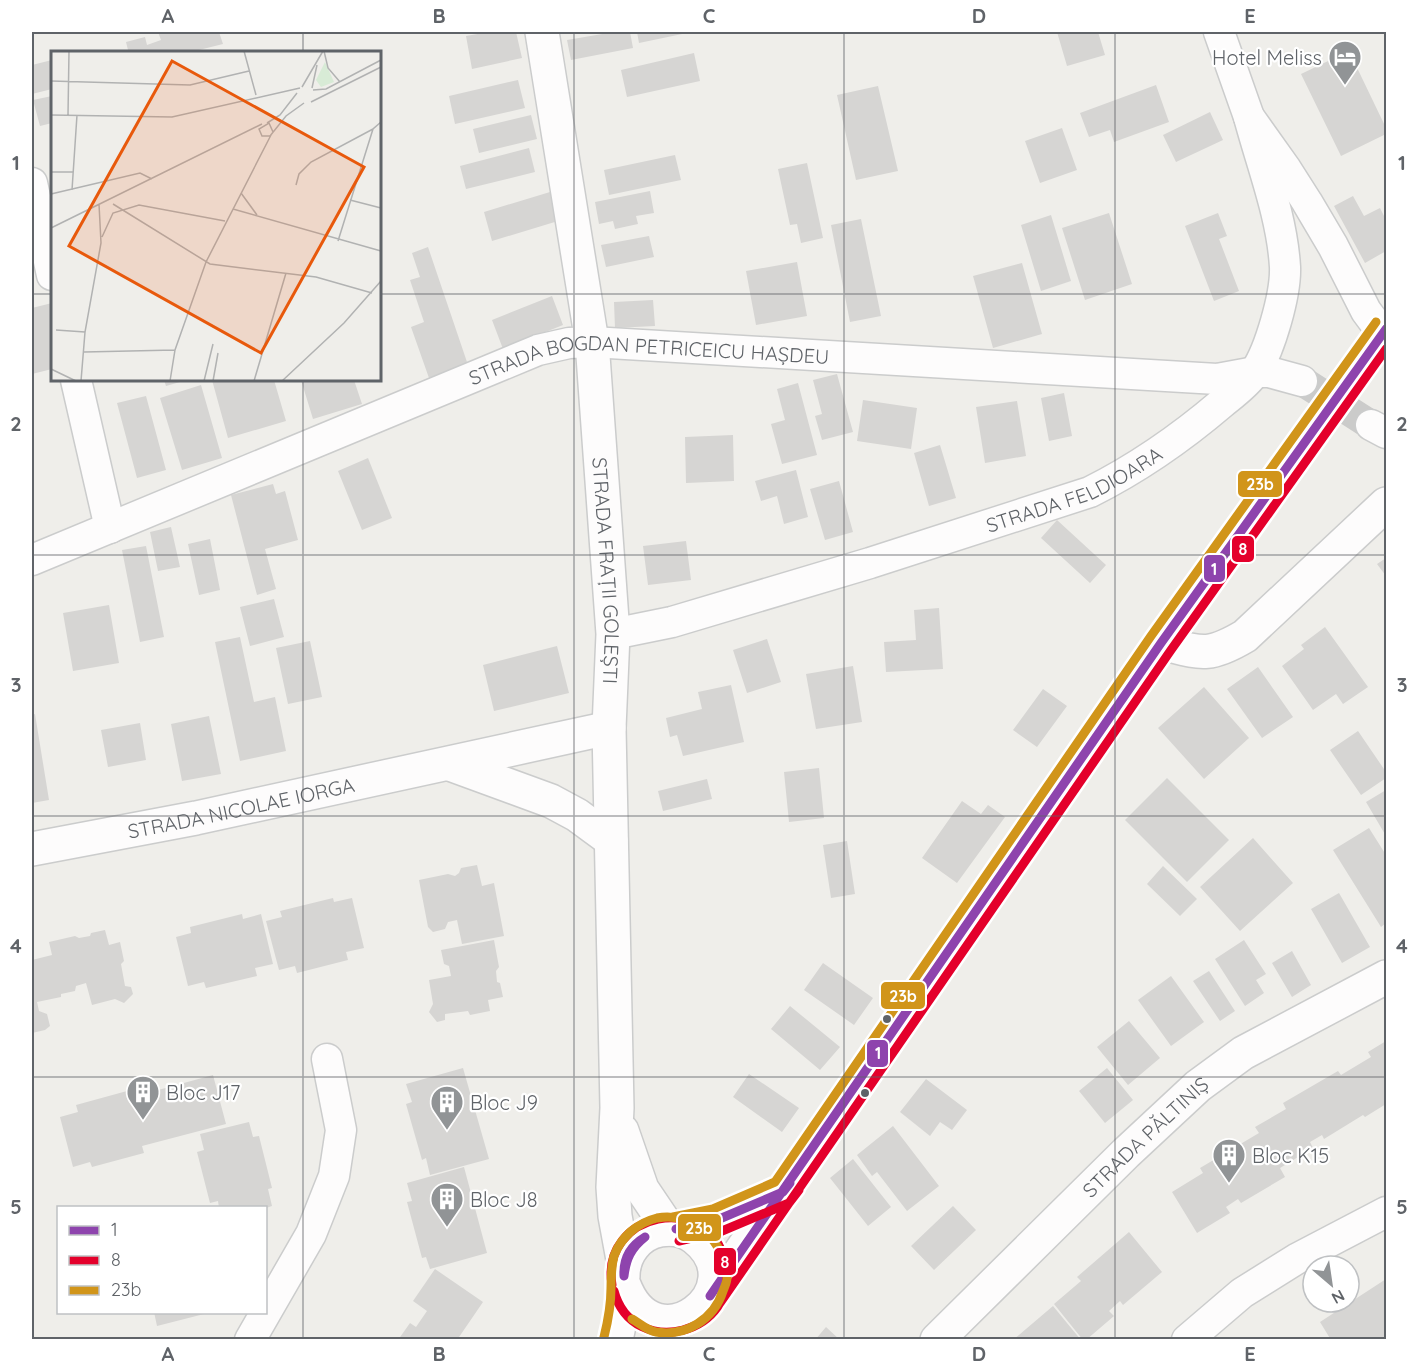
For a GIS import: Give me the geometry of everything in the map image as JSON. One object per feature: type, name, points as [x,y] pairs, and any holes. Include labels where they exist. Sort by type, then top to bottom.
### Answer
[{"type":"street","name":"STRADA FRAȚII GOLEȘTI","points":[[542,32],[592,342],[613,634],[609,728],[617,1115],[613,1188],[624,1275],[616,1340]]},
{"type":"street","name":"STRADA FELDIOARA","points":[[613,634],[672,622],[859,566],[1090,492],[1156,454],[1238,390],[1255,372],[1275,327],[1285,269],[1280,228],[1249,117],[1219,32]]},
{"type":"street","name":"STRADA FELDIOARA","points":[[1249,117],[1333,246],[1366,311],[1385,331]]},
{"type":"street","points":[[32,183],[51,270]]},
{"type":"street","points":[[783,1192],[717,1220],[645,1236],[628,1254],[624,1275],[633,1304],[642,1313],[680,1329],[703,1307],[783,1192],[1161,643],[1385,331]]},
{"type":"street","name":"STRADA BOGDAN PETRICEICU HAȘDEU","points":[[32,560],[538,350],[570,343],[592,342],[1217,380],[1255,372],[1269,372],[1302,381]]},
{"type":"street","points":[[76,381],[110,528]]},
{"type":"street","points":[[1161,643],[1201,653],[1225,648],[1245,636],[1386,504]]},
{"type":"street","name":"STRADA NICOLAE IORGA","points":[[32,849],[196,818],[609,728]]},
{"type":"street","points":[[450,764],[551,801],[577,815],[611,840]]},
{"type":"street","name":"STRADA PĂLTINIȘ","points":[[937,1340],[1126,1153],[1198,1086],[1244,1053],[1386,977]]},
{"type":"street","points":[[267,1310],[311,1234],[334,1176],[341,1130],[327,1059]]},
{"type":"street","name":"STRADA FRAȚII GOLEȘTI","points":[[617,1115],[642,1189],[672,1229]]},
{"type":"street","points":[[1187,1340],[1242,1293],[1298,1258],[1386,1212]]},
{"type":"street","points":[[672,1229],[692,1235],[705,1246],[713,1262],[715,1280],[710,1296]]},
{"type":"street","points":[[250,1340],[265,1314]]},
{"type":"building","points":[[158,32],[219,32],[223,44],[195,51],[124,51],[128,50],[126,42],[145,37],[147,45],[161,40]]},
{"type":"building","points":[[489,32],[516,32],[522,58],[472,69],[466,36]]},
{"type":"building","points":[[614,32],[630,32],[633,48],[571,60],[567,40]]},
{"type":"building","points":[[637,32],[687,32],[687,33],[639,43]]},
{"type":"building","points":[[1057,32],[1098,32],[1105,55],[1067,66]]},
{"type":"building","points":[[1349,51],[1386,128],[1386,134],[1341,156],[1301,74]]},
{"type":"building","points":[[694,53],[700,81],[627,97],[621,70]]},
{"type":"building","points":[[51,60],[51,89],[32,94],[32,65]]},
{"type":"building","points":[[518,80],[525,108],[455,124],[449,96]]},
{"type":"building","points":[[1156,85],[1169,122],[1114,142],[1110,130],[1089,137],[1080,113]]},
{"type":"building","points":[[878,86],[898,171],[856,180],[837,95]]},
{"type":"building","points":[[51,96],[51,123],[40,126],[33,100]]},
{"type":"building","points":[[1210,112],[1223,140],[1176,162],[1163,135]]},
{"type":"building","points":[[531,115],[537,139],[479,153],[473,129]]},
{"type":"building","points":[[1062,128],[1077,170],[1040,183],[1025,141]]},
{"type":"building","points":[[529,148],[535,172],[466,189],[460,166]]},
{"type":"building","points":[[675,155],[681,180],[609,195],[604,170]]},
{"type":"building","points":[[807,163],[823,238],[801,243],[797,224],[790,225],[778,169]]},
{"type":"building","points":[[650,191],[654,213],[636,216],[638,224],[615,229],[613,221],[599,224],[595,202]]},
{"type":"building","points":[[550,192],[558,221],[492,241],[484,212]]},
{"type":"building","points":[[1353,196],[1364,216],[1380,208],[1386,220],[1386,251],[1365,263],[1334,206]]},
{"type":"building","points":[[1109,213],[1132,284],[1085,300],[1062,228]]},
{"type":"building","points":[[1218,213],[1227,236],[1219,239],[1239,291],[1214,301],[1185,226]]},
{"type":"building","points":[[1051,215],[1071,281],[1041,291],[1021,225]]},
{"type":"building","points":[[861,219],[881,316],[850,322],[831,225]]},
{"type":"building","points":[[649,236],[654,257],[606,267],[601,245]]},
{"type":"building","points":[[428,247],[468,365],[429,378],[411,327],[424,322],[410,280],[420,277],[412,253]]},
{"type":"building","points":[[797,262],[807,316],[756,325],[746,271]]},
{"type":"building","points":[[1022,263],[1042,334],[993,348],[973,276]]},
{"type":"building","points":[[552,296],[563,325],[503,349],[492,320]]},
{"type":"building","points":[[653,300],[655,326],[615,328],[614,302]]},
{"type":"building","points":[[51,303],[51,369],[32,374],[32,308]]},
{"type":"building","points":[[837,374],[853,432],[822,440],[815,416],[822,414],[813,380]]},
{"type":"building","points":[[164,381],[184,381],[166,386]]},
{"type":"building","points":[[212,381],[274,381],[286,421],[228,438]]},
{"type":"building","points":[[301,381],[354,381],[362,404],[313,419]]},
{"type":"building","points":[[798,383],[817,455],[782,464],[771,424],[785,420],[777,389]]},
{"type":"building","points":[[201,385],[222,458],[182,470],[160,398]]},
{"type":"building","points":[[1064,393],[1072,436],[1049,441],[1041,398]]},
{"type":"building","points":[[146,396],[166,470],[137,478],[117,403]]},
{"type":"building","points":[[863,400],[917,408],[911,449],[857,441]]},
{"type":"building","points":[[1017,401],[1026,456],[985,463],[976,407]]},
{"type":"building","points":[[733,435],[734,481],[686,483],[685,437]]},
{"type":"building","points":[[940,445],[956,498],[929,506],[914,453]]},
{"type":"building","points":[[368,458],[392,518],[362,530],[338,471]]},
{"type":"building","points":[[796,470],[808,517],[784,524],[777,496],[761,501],[755,481]]},
{"type":"building","points":[[839,481],[853,532],[825,540],[810,489]]},
{"type":"building","points":[[273,484],[276,494],[285,491],[298,540],[265,549],[276,589],[257,595],[231,495]]},
{"type":"building","points":[[1057,520],[1106,565],[1090,583],[1041,538]]},
{"type":"building","points":[[171,527],[180,567],[158,571],[150,532]]},
{"type":"building","points":[[210,539],[220,590],[199,595],[188,544]]},
{"type":"building","points":[[686,541],[691,580],[648,585],[643,546]]},
{"type":"building","points":[[146,546],[164,637],[140,642],[122,550]]},
{"type":"building","points":[[1386,558],[1386,576],[1377,564]]},
{"type":"building","points":[[274,599],[284,637],[250,646],[240,607]]},
{"type":"building","points":[[109,605],[119,663],[73,671],[63,613]]},
{"type":"building","points":[[939,608],[943,669],[886,672],[884,642],[916,640],[914,610]]},
{"type":"building","points":[[1325,627],[1368,687],[1343,704],[1336,694],[1313,710],[1282,666],[1304,649],[1301,645]]},
{"type":"building","points":[[240,637],[254,702],[275,697],[286,751],[240,761],[215,642]]},
{"type":"building","points":[[767,639],[781,682],[747,693],[733,650]]},
{"type":"building","points":[[310,641],[322,697],[288,704],[276,648]]},
{"type":"building","points":[[557,646],[569,693],[494,711],[483,665]]},
{"type":"building","points":[[853,666],[862,722],[816,729],[806,674]]},
{"type":"building","points":[[1258,667],[1293,717],[1262,738],[1227,689]]},
{"type":"building","points":[[731,685],[744,742],[683,756],[677,735],[670,737],[666,718],[702,709],[698,692]]},
{"type":"building","points":[[1204,687],[1249,738],[1204,779],[1158,728]]},
{"type":"building","points":[[1043,689],[1067,706],[1037,747],[1013,730]]},
{"type":"building","points":[[35,714],[49,800],[32,803],[32,715]]},
{"type":"building","points":[[209,716],[221,774],[182,781],[171,724]]},
{"type":"building","points":[[140,723],[146,760],[108,767],[101,730]]},
{"type":"building","points":[[1358,731],[1386,772],[1386,778],[1361,795],[1330,750]]},
{"type":"building","points":[[819,768],[824,818],[789,822],[784,772]]},
{"type":"building","points":[[1167,778],[1229,840],[1187,882],[1125,820]]},
{"type":"building","points":[[707,779],[712,799],[663,811],[658,791]]},
{"type":"building","points":[[1386,790],[1386,836],[1366,802]]},
{"type":"building","points":[[962,801],[981,814],[988,805],[1005,817],[957,883],[922,858]]},
{"type":"building","points":[[1369,828],[1386,855],[1386,923],[1381,927],[1333,850]]},
{"type":"building","points":[[1253,838],[1293,883],[1240,931],[1200,887]]},
{"type":"building","points":[[847,841],[855,894],[831,898],[823,845]]},
{"type":"building","points":[[477,865],[482,886],[494,883],[504,936],[462,944],[457,920],[448,922],[445,929],[433,932],[428,927],[419,880],[448,874],[455,876],[461,868]]},
{"type":"building","points":[[1163,866],[1197,899],[1180,916],[1147,884]]},
{"type":"building","points":[[1339,893],[1370,947],[1342,963],[1311,909]]},
{"type":"building","points":[[333,898],[334,902],[352,898],[364,948],[346,952],[348,960],[297,973],[295,966],[279,970],[266,921],[282,917],[280,911]]},
{"type":"building","points":[[242,914],[243,919],[261,914],[273,964],[255,968],[257,976],[206,988],[204,982],[188,986],[176,937],[191,933],[190,927]]},
{"type":"building","points":[[105,930],[109,945],[120,942],[124,961],[121,964],[125,986],[131,987],[133,994],[124,1003],[115,999],[92,1005],[86,983],[76,986],[75,991],[61,994],[61,997],[37,1002],[39,1011],[47,1014],[50,1026],[45,1030],[32,1033],[32,960],[52,955],[49,942],[75,936],[79,938],[90,936],[91,933]]},
{"type":"building","points":[[494,940],[499,967],[496,971],[497,982],[500,983],[503,997],[488,1000],[490,1011],[470,1015],[468,1011],[445,1014],[445,1020],[437,1022],[429,1012],[433,1004],[429,980],[451,976],[449,966],[444,964],[441,950]]},
{"type":"building","points":[[1244,940],[1266,974],[1256,980],[1264,993],[1245,1006],[1215,959]]},
{"type":"building","points":[[1292,951],[1311,985],[1292,997],[1272,963]]},
{"type":"building","points":[[823,963],[873,998],[854,1025],[804,990]]},
{"type":"building","points":[[1209,971],[1235,1011],[1220,1021],[1193,981]]},
{"type":"building","points":[[1171,976],[1204,1022],[1171,1046],[1138,1000]]},
{"type":"building","points":[[790,1006],[840,1047],[820,1070],[771,1029]]},
{"type":"building","points":[[1129,1021],[1160,1058],[1128,1085],[1097,1047]]},
{"type":"building","points":[[1386,1041],[1386,1104],[1324,1139],[1322,1135],[1310,1142],[1313,1148],[1280,1168],[1285,1177],[1241,1203],[1238,1199],[1226,1207],[1230,1213],[1197,1233],[1172,1192],[1203,1173],[1200,1168],[1259,1133],[1255,1127],[1286,1109],[1283,1103],[1338,1071],[1341,1075],[1371,1057],[1368,1052]]},
{"type":"building","name":"Bloc J9","points":[[463,1068],[489,1159],[430,1175],[426,1158],[422,1160],[406,1104],[412,1102],[406,1084]]},
{"type":"building","points":[[1107,1068],[1133,1100],[1105,1123],[1079,1091]]},
{"type":"building","points":[[749,1074],[799,1108],[782,1132],[733,1097]]},
{"type":"building","name":"Bloc J17","points":[[213,1075],[226,1124],[142,1146],[144,1153],[92,1167],[90,1162],[73,1167],[60,1117],[78,1112],[76,1105],[127,1091],[129,1098]]},
{"type":"building","points":[[926,1079],[967,1110],[952,1130],[940,1122],[930,1136],[900,1112]]},
{"type":"building","points":[[249,1122],[253,1137],[259,1136],[272,1188],[268,1189],[272,1206],[219,1206],[218,1201],[210,1203],[197,1152],[204,1150],[200,1134]]},
{"type":"building","points":[[893,1126],[939,1186],[907,1211],[877,1172],[872,1176],[857,1155]]},
{"type":"building","points":[[853,1159],[891,1207],[868,1226],[830,1178]]},
{"type":"building","name":"Bloc J8","points":[[464,1167],[487,1253],[430,1269],[426,1257],[422,1258],[407,1202],[412,1201],[407,1183]]},
{"type":"building","points":[[953,1206],[976,1230],[934,1270],[911,1246]]},
{"type":"building","points":[[1129,1232],[1162,1272],[1123,1305],[1120,1301],[1109,1311],[1114,1316],[1086,1340],[1083,1340],[1054,1304],[1081,1281],[1077,1277]]},
{"type":"building","points":[[435,1269],[483,1302],[457,1340],[398,1340],[410,1323],[416,1327],[427,1311],[413,1301]]},
{"type":"building","points":[[1386,1279],[1386,1340],[1331,1340],[1320,1322],[1332,1314],[1361,1314],[1361,1295]]},
{"type":"building","points":[[1053,1306],[1081,1340],[1013,1340]]},
{"type":"building","points":[[154,1314],[204,1314],[157,1326]]},
{"type":"building","points":[[826,1327],[840,1340],[815,1340]]},
{"type":"tunnel","points":[[1302,381],[1371,425]]},
{"type":"transit line","name":"23b","points":[[673,1217],[713,1209],[775,1182],[1151,636],[1376,322]]},
{"type":"transit line","name":"1","points":[[710,1296],[1161,643],[1386,329]]},
{"type":"transit line","name":"8","points":[[720,1303],[1171,650],[1386,349]]},
{"type":"transit line","name":"1","points":[[676,1229],[717,1220],[783,1192],[790,1183]]},
{"type":"transit line","name":"8","points":[[679,1241],[722,1231],[789,1203],[799,1190]]},
{"type":"transit line","name":"23b","points":[[604,1337],[610,1306],[613,1260],[625,1237],[636,1227],[657,1218],[683,1219],[695,1224],[714,1241],[721,1252],[727,1278],[719,1301],[706,1318],[678,1332],[653,1331],[632,1319]]},
{"type":"transit line","name":"8","points":[[612,1285],[613,1260],[622,1240],[638,1227],[658,1219],[679,1218],[699,1225],[715,1239],[725,1262],[726,1287],[718,1307],[702,1322],[683,1330],[662,1332],[642,1327],[625,1313],[614,1291]]},
{"type":"transit line","name":"1","points":[[624,1276],[628,1254],[635,1244],[645,1237]]},
{"type":"transit line","name":"1","points":[[624,1276],[630,1254],[645,1237]]},
{"type":"place","name":"Hotel Meliss","points":[[1345,86]]},
{"type":"place","name":"Bloc J17","points":[[143,1121]]},
{"type":"place","name":"Bloc J9","points":[[447,1131]]},
{"type":"place","name":"Bloc K15","points":[[1229,1184]]},
{"type":"place","name":"Bloc J8","points":[[447,1228]]}]
